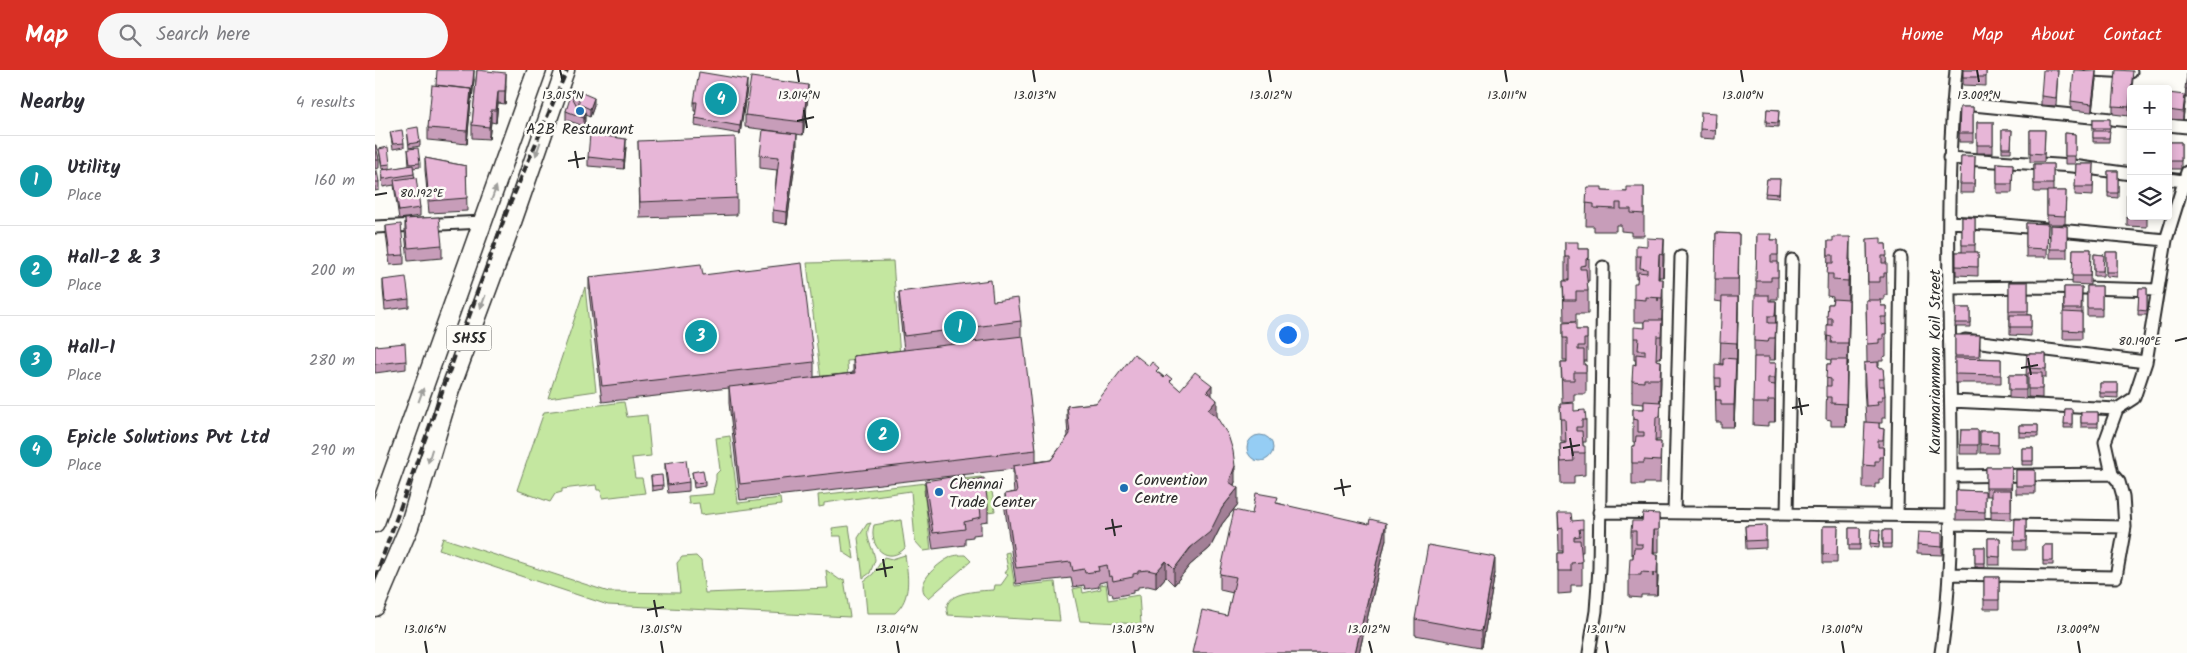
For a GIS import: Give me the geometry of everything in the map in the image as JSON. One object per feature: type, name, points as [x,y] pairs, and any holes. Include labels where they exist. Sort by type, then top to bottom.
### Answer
[{"type":"main road","name":"SH55","points":[[375,523],[537,70]]},
{"type":"main road","name":"SH55","points":[[375,607],[409,527],[450,390],[511,225],[565,70]]},
{"type":"street","name":"Karumariamman Koil Street","points":[[1941,653],[1947,616],[1952,520],[1949,158],[1956,70]]},
{"type":"street","points":[[2091,70],[2132,72]]},
{"type":"street","points":[[1953,103],[2127,121]]},
{"type":"street","points":[[2172,125],[2187,127]]},
{"type":"street","points":[[1949,158],[2073,166],[2127,173]]},
{"type":"street","points":[[1951,401],[2117,409],[2134,398],[2147,362],[2167,240],[2185,176],[2172,178]]},
{"type":"street","points":[[375,227],[484,222]]},
{"type":"street","points":[[1949,222],[2005,225],[2167,240]]},
{"type":"street","points":[[1674,513],[1681,257]]},
{"type":"street","points":[[1897,515],[1901,258]]},
{"type":"street","points":[[1787,514],[1792,260]]},
{"type":"street","points":[[1589,653],[1598,595],[1603,267]]},
{"type":"street","points":[[1950,288],[2048,286],[2158,290]]},
{"type":"street","points":[[1950,338],[2147,362]]},
{"type":"street","points":[[1949,574],[2116,577],[2125,527],[2123,496],[2119,482],[2112,474],[2105,442],[2117,409]]},
{"type":"street","points":[[1951,476],[2112,474]]},
{"type":"street","points":[[1599,512],[1897,515],[1952,520],[2125,527]]},
{"type":"green space","points":[[893,261],[900,357],[847,361],[848,378],[821,380],[807,263]]},
{"type":"green space","points":[[585,287],[596,391],[548,398]]},
{"type":"green space","points":[[624,402],[627,417],[647,415],[651,456],[632,458],[635,478],[642,478],[645,493],[602,498],[601,490],[597,490],[596,485],[562,489],[562,492],[555,494],[550,502],[517,490],[544,412]]},
{"type":"green space","points":[[730,436],[738,503],[780,498],[781,505],[701,515],[699,503],[689,504],[688,496],[713,494],[716,474],[720,470],[716,438]]},
{"type":"green space","points":[[981,477],[991,485],[995,511],[988,512],[985,489],[967,484],[924,490],[931,550],[924,551],[915,541],[911,491],[824,503],[824,506],[819,507],[818,495]]},
{"type":"green space","points":[[901,520],[905,548],[899,553],[892,555],[881,552],[874,540],[874,525]]},
{"type":"green space","points":[[871,523],[868,537],[875,560],[870,573],[863,578],[858,538],[867,524]]},
{"type":"green space","points":[[849,526],[854,559],[843,552],[841,536],[833,536],[832,528]]},
{"type":"green space","points":[[443,538],[609,592],[680,593],[677,563],[682,557],[696,556],[701,561],[705,593],[828,588],[826,570],[840,580],[844,579],[850,617],[608,605],[439,549]]},
{"type":"green space","points":[[1009,552],[1015,586],[1055,582],[1060,621],[948,615],[947,607],[949,601],[955,597],[970,592],[994,590],[995,585],[1001,585],[1008,575],[1005,573],[1008,569],[1005,553]]},
{"type":"green space","points":[[905,555],[907,586],[904,600],[900,607],[895,613],[867,613],[864,581],[873,574],[884,557],[892,559]]},
{"type":"green space","points":[[965,555],[971,561],[929,598],[924,593],[923,588],[924,582],[933,570],[951,557]]},
{"type":"green space","points":[[1106,584],[1108,600],[1139,595],[1141,624],[1080,621],[1073,589],[1082,587],[1083,593],[1101,589],[1100,585]]},
{"type":"water","points":[[1260,435],[1269,439],[1273,448],[1269,457],[1260,461],[1251,457],[1247,448],[1251,439]]},
{"type":"building","points":[[437,70],[474,70],[472,90],[436,85]]},
{"type":"building","points":[[477,70],[506,73],[505,91],[498,91],[496,110],[491,110],[489,127],[472,125]]},
{"type":"building","points":[[1963,70],[1986,70],[1986,77],[1963,77]]},
{"type":"building","points":[[2043,70],[2058,70],[2056,98],[2041,96]]},
{"type":"building","points":[[2074,70],[2096,71],[2092,104],[2071,101]]},
{"type":"building","points":[[2116,70],[2133,71],[2131,85],[2127,85],[2127,107],[2113,106]]},
{"type":"building","points":[[699,72],[747,80],[740,126],[695,118],[697,102],[694,102]]},
{"type":"building","points":[[751,77],[808,85],[803,122],[745,115]]},
{"type":"building","points":[[432,85],[471,89],[467,131],[428,128]]},
{"type":"building","points":[[573,89],[594,98],[590,109],[579,104],[579,96],[572,93]]},
{"type":"building","points":[[2172,93],[2185,95],[2183,112],[2172,111]]},
{"type":"building","points":[[571,95],[577,106],[582,107],[585,112],[584,118],[566,111]]},
{"type":"building","points":[[1960,107],[1973,107],[1973,133],[1959,133]]},
{"type":"building","points":[[1767,109],[1779,110],[1778,123],[1766,122]]},
{"type":"building","points":[[1701,112],[1716,113],[1715,130],[1700,129]]},
{"type":"building","points":[[2093,119],[2110,119],[2110,128],[2093,128]]},
{"type":"building","points":[[1977,122],[1993,122],[1993,145],[1977,145]]},
{"type":"building","points":[[418,127],[420,142],[409,144],[407,129]]},
{"type":"building","points":[[402,130],[404,143],[393,144],[390,132]]},
{"type":"building","points":[[763,130],[797,134],[787,212],[773,210],[779,157],[760,155]]},
{"type":"building","points":[[2002,130],[2012,130],[2011,148],[2002,148]]},
{"type":"building","points":[[2030,130],[2045,130],[2044,154],[2030,153]]},
{"type":"building","points":[[2093,131],[2110,131],[2109,138],[2093,138]]},
{"type":"building","points":[[2065,133],[2075,134],[2075,156],[2065,156]]},
{"type":"building","points":[[590,134],[626,139],[624,161],[588,157]]},
{"type":"building","points":[[735,137],[737,198],[640,202],[638,141]]},
{"type":"building","points":[[2172,142],[2181,142],[2181,161],[2172,161]]},
{"type":"building","points":[[376,145],[379,160],[375,160]]},
{"type":"building","points":[[388,147],[390,164],[382,165],[379,149]]},
{"type":"building","points":[[418,148],[420,163],[410,164],[408,149]]},
{"type":"building","points":[[1961,156],[1975,156],[1974,184],[1960,184]]},
{"type":"building","points":[[425,158],[466,166],[467,198],[429,201]]},
{"type":"building","points":[[1997,163],[2013,164],[2012,184],[1997,184]]},
{"type":"building","points":[[2034,164],[2053,164],[2053,184],[2034,184]]},
{"type":"building","points":[[2076,164],[2094,164],[2093,187],[2075,187]]},
{"type":"building","points":[[413,165],[414,174],[383,179],[382,170]]},
{"type":"building","points":[[375,171],[377,171],[379,182],[375,182]]},
{"type":"building","points":[[2108,171],[2118,171],[2118,193],[2108,193]]},
{"type":"building","points":[[416,177],[420,208],[399,211],[394,180]]},
{"type":"building","points":[[1767,179],[1780,179],[1779,194],[1765,193]]},
{"type":"building","points":[[1587,187],[1602,187],[1602,191],[1627,192],[1627,187],[1644,187],[1644,214],[1631,213],[1631,209],[1621,209],[1621,203],[1616,203],[1616,209],[1594,208],[1594,204],[1586,203]]},
{"type":"building","points":[[2047,191],[2066,191],[2065,216],[2047,215]]},
{"type":"building","points":[[439,217],[442,245],[408,248],[405,219]]},
{"type":"building","points":[[1962,217],[1975,218],[1975,245],[1962,245]]},
{"type":"building","points":[[2026,223],[2048,224],[2047,249],[2026,248]]},
{"type":"building","points":[[401,224],[404,255],[390,256],[386,226]]},
{"type":"building","points":[[2050,225],[2067,226],[2067,249],[2050,249]]},
{"type":"building","points":[[1716,233],[1739,234],[1738,279],[1715,279]]},
{"type":"building","points":[[1757,234],[1772,234],[1771,240],[1778,240],[1778,255],[1771,255],[1771,262],[1778,262],[1778,277],[1771,277],[1771,281],[1756,281]]},
{"type":"building","points":[[1833,237],[1850,237],[1848,281],[1833,280],[1833,274],[1827,274],[1828,263],[1833,263],[1833,255],[1828,255],[1828,241],[1833,241]]},
{"type":"building","points":[[1647,238],[1664,239],[1663,255],[1659,254],[1658,279],[1663,279],[1662,298],[1646,297],[1646,300],[1634,299],[1634,283],[1637,283],[1638,272],[1647,273],[1647,269],[1640,268],[1641,256],[1636,256],[1636,245],[1647,246]]},
{"type":"building","points":[[1881,238],[1881,244],[1886,244],[1887,256],[1882,256],[1882,263],[1887,263],[1887,273],[1884,273],[1884,277],[1880,277],[1880,282],[1868,282],[1867,239]]},
{"type":"building","points":[[1565,242],[1578,242],[1578,249],[1589,249],[1589,258],[1586,259],[1586,265],[1580,266],[1580,269],[1586,269],[1588,291],[1576,291],[1576,300],[1564,300],[1563,281],[1569,281],[1569,257],[1565,257]]},
{"type":"building","points":[[2073,249],[2091,249],[2090,276],[2072,276]]},
{"type":"building","points":[[1956,252],[1978,252],[1978,267],[1956,266]]},
{"type":"building","points":[[2106,252],[2117,252],[2117,272],[2106,272]]},
{"type":"building","points":[[2094,254],[2104,255],[2103,271],[2094,271]]},
{"type":"building","points":[[802,263],[814,362],[602,386],[589,277],[701,264],[703,275]]},
{"type":"building","points":[[406,277],[409,299],[385,302],[383,280]]},
{"type":"building","points":[[991,280],[993,301],[1018,298],[1021,321],[904,336],[899,292]]},
{"type":"building","points":[[2009,282],[2028,282],[2028,311],[2009,311]]},
{"type":"building","points":[[2087,286],[2102,286],[2102,308],[2087,308]]},
{"type":"building","points":[[2064,287],[2082,287],[2081,309],[2064,309]]},
{"type":"building","points":[[2139,288],[2147,288],[2147,311],[2138,310]]},
{"type":"building","points":[[1755,295],[1769,295],[1769,301],[1776,301],[1775,316],[1768,316],[1768,323],[1776,323],[1775,338],[1769,338],[1768,342],[1754,341]]},
{"type":"building","points":[[1722,297],[1738,297],[1737,343],[1720,342]]},
{"type":"building","points":[[1833,299],[1849,300],[1848,343],[1831,343],[1832,337],[1827,336],[1827,325],[1832,325],[1832,318],[1827,318],[1828,304],[1832,304]]},
{"type":"building","points":[[1866,300],[1880,300],[1881,306],[1886,306],[1886,317],[1881,317],[1881,325],[1886,324],[1886,334],[1883,334],[1883,339],[1879,339],[1879,343],[1867,344]]},
{"type":"building","points":[[1956,308],[1970,308],[1970,323],[1955,323]]},
{"type":"building","points":[[2063,312],[2082,313],[2082,331],[2063,330]]},
{"type":"building","points":[[2010,315],[2031,315],[2031,327],[2010,327]]},
{"type":"building","points":[[1645,320],[1662,320],[1661,336],[1657,336],[1656,360],[1661,361],[1660,379],[1644,379],[1644,382],[1632,381],[1633,364],[1636,365],[1636,354],[1645,355],[1645,350],[1638,350],[1639,338],[1634,338],[1634,327],[1645,328]]},
{"type":"building","points":[[1576,322],[1576,330],[1587,330],[1587,339],[1584,339],[1584,346],[1578,346],[1578,350],[1584,350],[1586,372],[1574,372],[1574,380],[1562,380],[1561,362],[1567,362],[1567,338],[1563,338],[1563,323]]},
{"type":"building","points":[[1955,335],[1980,335],[1979,356],[1955,356]]},
{"type":"building","points":[[1023,336],[1036,450],[740,484],[729,387],[855,373],[853,356]]},
{"type":"building","points":[[405,343],[406,361],[375,364],[375,346]]},
{"type":"building","name":"Convention Centre","points":[[1134,354],[1149,366],[1152,362],[1159,368],[1156,371],[1164,378],[1167,375],[1172,379],[1170,381],[1180,390],[1195,372],[1212,385],[1207,391],[1217,400],[1208,410],[1216,416],[1228,435],[1235,466],[1229,482],[1238,488],[1222,508],[1210,532],[1190,548],[1174,569],[1166,561],[1156,572],[1148,570],[1138,571],[1138,573],[1133,574],[1133,577],[1113,581],[1112,576],[1109,577],[1107,565],[1098,567],[1099,571],[1085,573],[1084,569],[1073,571],[1071,562],[1016,568],[1005,494],[1017,492],[1013,466],[1051,460],[1070,434],[1067,406],[1096,403]]},
{"type":"building","points":[[2027,354],[2046,354],[2046,369],[2026,368]]},
{"type":"building","points":[[1754,357],[1769,357],[1769,363],[1776,363],[1775,378],[1768,378],[1768,384],[1775,385],[1775,400],[1768,400],[1768,403],[1753,403]]},
{"type":"building","points":[[1723,358],[1736,359],[1734,405],[1721,405],[1721,400],[1716,400],[1716,386],[1721,387],[1721,378],[1715,378],[1715,364],[1723,365]]},
{"type":"building","points":[[1955,358],[2001,359],[2001,375],[1955,374]]},
{"type":"building","points":[[1831,360],[1847,360],[1846,404],[1831,403],[1831,397],[1826,397],[1826,386],[1831,386],[1831,379],[1826,378],[1827,364],[1831,364]]},
{"type":"building","points":[[1878,362],[1878,368],[1883,368],[1884,379],[1879,379],[1879,386],[1884,386],[1885,396],[1882,396],[1882,401],[1877,401],[1878,405],[1866,406],[1864,363]]},
{"type":"building","points":[[2028,373],[2042,373],[2042,389],[2028,389]]},
{"type":"building","points":[[2009,375],[2026,375],[2026,390],[2009,390]]},
{"type":"building","points":[[2100,383],[2118,383],[2118,393],[2100,393]]},
{"type":"building","points":[[1644,401],[1661,402],[1660,417],[1656,417],[1655,442],[1661,442],[1660,461],[1644,460],[1644,463],[1632,463],[1632,446],[1635,446],[1636,436],[1644,436],[1644,432],[1638,432],[1638,420],[1633,419],[1633,409],[1644,409]]},
{"type":"building","points":[[1574,403],[1574,411],[1585,410],[1586,420],[1582,420],[1582,427],[1576,427],[1576,431],[1582,431],[1585,453],[1573,453],[1574,461],[1561,462],[1560,444],[1566,443],[1565,419],[1561,419],[1560,404]]},
{"type":"building","points":[[2065,409],[2072,409],[2072,424],[2064,424]]},
{"type":"building","points":[[2081,412],[2098,412],[2098,423],[2081,423]]},
{"type":"building","points":[[1865,422],[1879,423],[1879,428],[1884,429],[1883,440],[1878,440],[1878,447],[1883,447],[1883,457],[1879,457],[1879,461],[1875,461],[1875,466],[1863,465]]},
{"type":"building","points":[[2019,425],[2038,425],[2038,433],[2019,432]]},
{"type":"building","points":[[1961,430],[1978,430],[1978,445],[1960,445]]},
{"type":"building","points":[[1980,431],[1998,431],[1998,445],[1980,444]]},
{"type":"building","points":[[2022,448],[2033,448],[2033,461],[2022,461]]},
{"type":"building","points":[[686,460],[689,482],[668,485],[665,463]]},
{"type":"building","points":[[1986,467],[2012,467],[2011,488],[1986,488]]},
{"type":"building","points":[[703,470],[705,482],[694,483],[692,472]]},
{"type":"building","points":[[2016,470],[2035,470],[2035,486],[2016,486]]},
{"type":"building","points":[[662,475],[663,485],[652,486],[651,476]]},
{"type":"building","points":[[964,475],[965,481],[984,478],[988,505],[980,506],[981,517],[964,522],[965,529],[933,533],[925,481]]},
{"type":"building","points":[[1956,490],[1985,491],[1985,512],[1956,511]]},
{"type":"building","points":[[1991,490],[2011,490],[2011,511],[1991,511]]},
{"type":"building","points":[[1256,493],[1278,497],[1276,503],[1369,524],[1370,519],[1386,523],[1355,653],[1192,653],[1202,610],[1227,616],[1236,577],[1220,574],[1234,510],[1252,514]]},
{"type":"building","points":[[1558,513],[1571,513],[1572,521],[1583,520],[1583,529],[1579,529],[1580,536],[1574,537],[1574,540],[1580,540],[1582,562],[1571,563],[1571,571],[1558,571],[1558,553],[1563,553],[1563,528],[1559,529]]},
{"type":"building","points":[[1643,513],[1659,514],[1659,530],[1654,530],[1653,554],[1658,554],[1657,573],[1641,572],[1641,575],[1629,575],[1630,558],[1633,558],[1634,548],[1642,548],[1642,544],[1636,544],[1636,531],[1631,531],[1632,521],[1642,521]]},
{"type":"building","points":[[2015,519],[2026,519],[2026,541],[2014,541]]},
{"type":"building","points":[[1766,525],[1766,540],[1746,541],[1745,526]]},
{"type":"building","points":[[1823,526],[1838,526],[1837,555],[1823,554]]},
{"type":"building","points":[[1849,528],[1860,528],[1860,545],[1849,545]]},
{"type":"building","points":[[1871,529],[1880,530],[1879,544],[1870,543]]},
{"type":"building","points":[[1883,530],[1891,530],[1891,544],[1883,544]]},
{"type":"building","points":[[1918,532],[1942,533],[1942,547],[1917,545]]},
{"type":"building","points":[[1988,538],[2000,538],[2000,557],[1988,556]]},
{"type":"building","points":[[1428,545],[1495,557],[1482,631],[1415,619]]},
{"type":"building","points":[[2043,545],[2053,545],[2053,561],[2043,561]]},
{"type":"building","points":[[1975,547],[1985,547],[1985,563],[1975,563]]},
{"type":"building","points":[[1984,577],[1999,577],[1999,600],[1984,600]]},
{"type":"railway","points":[[375,578],[507,211],[567,70]]},
{"type":"place","name":"Epicle Solutions Pvt Ltd","points":[[721,99]]},
{"type":"place","name":"A2B Restaurant","points":[[580,111]]},
{"type":"place","name":"Utility","points":[[960,327]]},
{"type":"place","name":"Hall-1","points":[[701,336]]},
{"type":"place","name":"Hall-2 & 3","points":[[883,435]]},
{"type":"place","name":"Convention Centre","points":[[1124,488]]},
{"type":"place","name":"Chennai Trade Center","points":[[939,492]]}]
